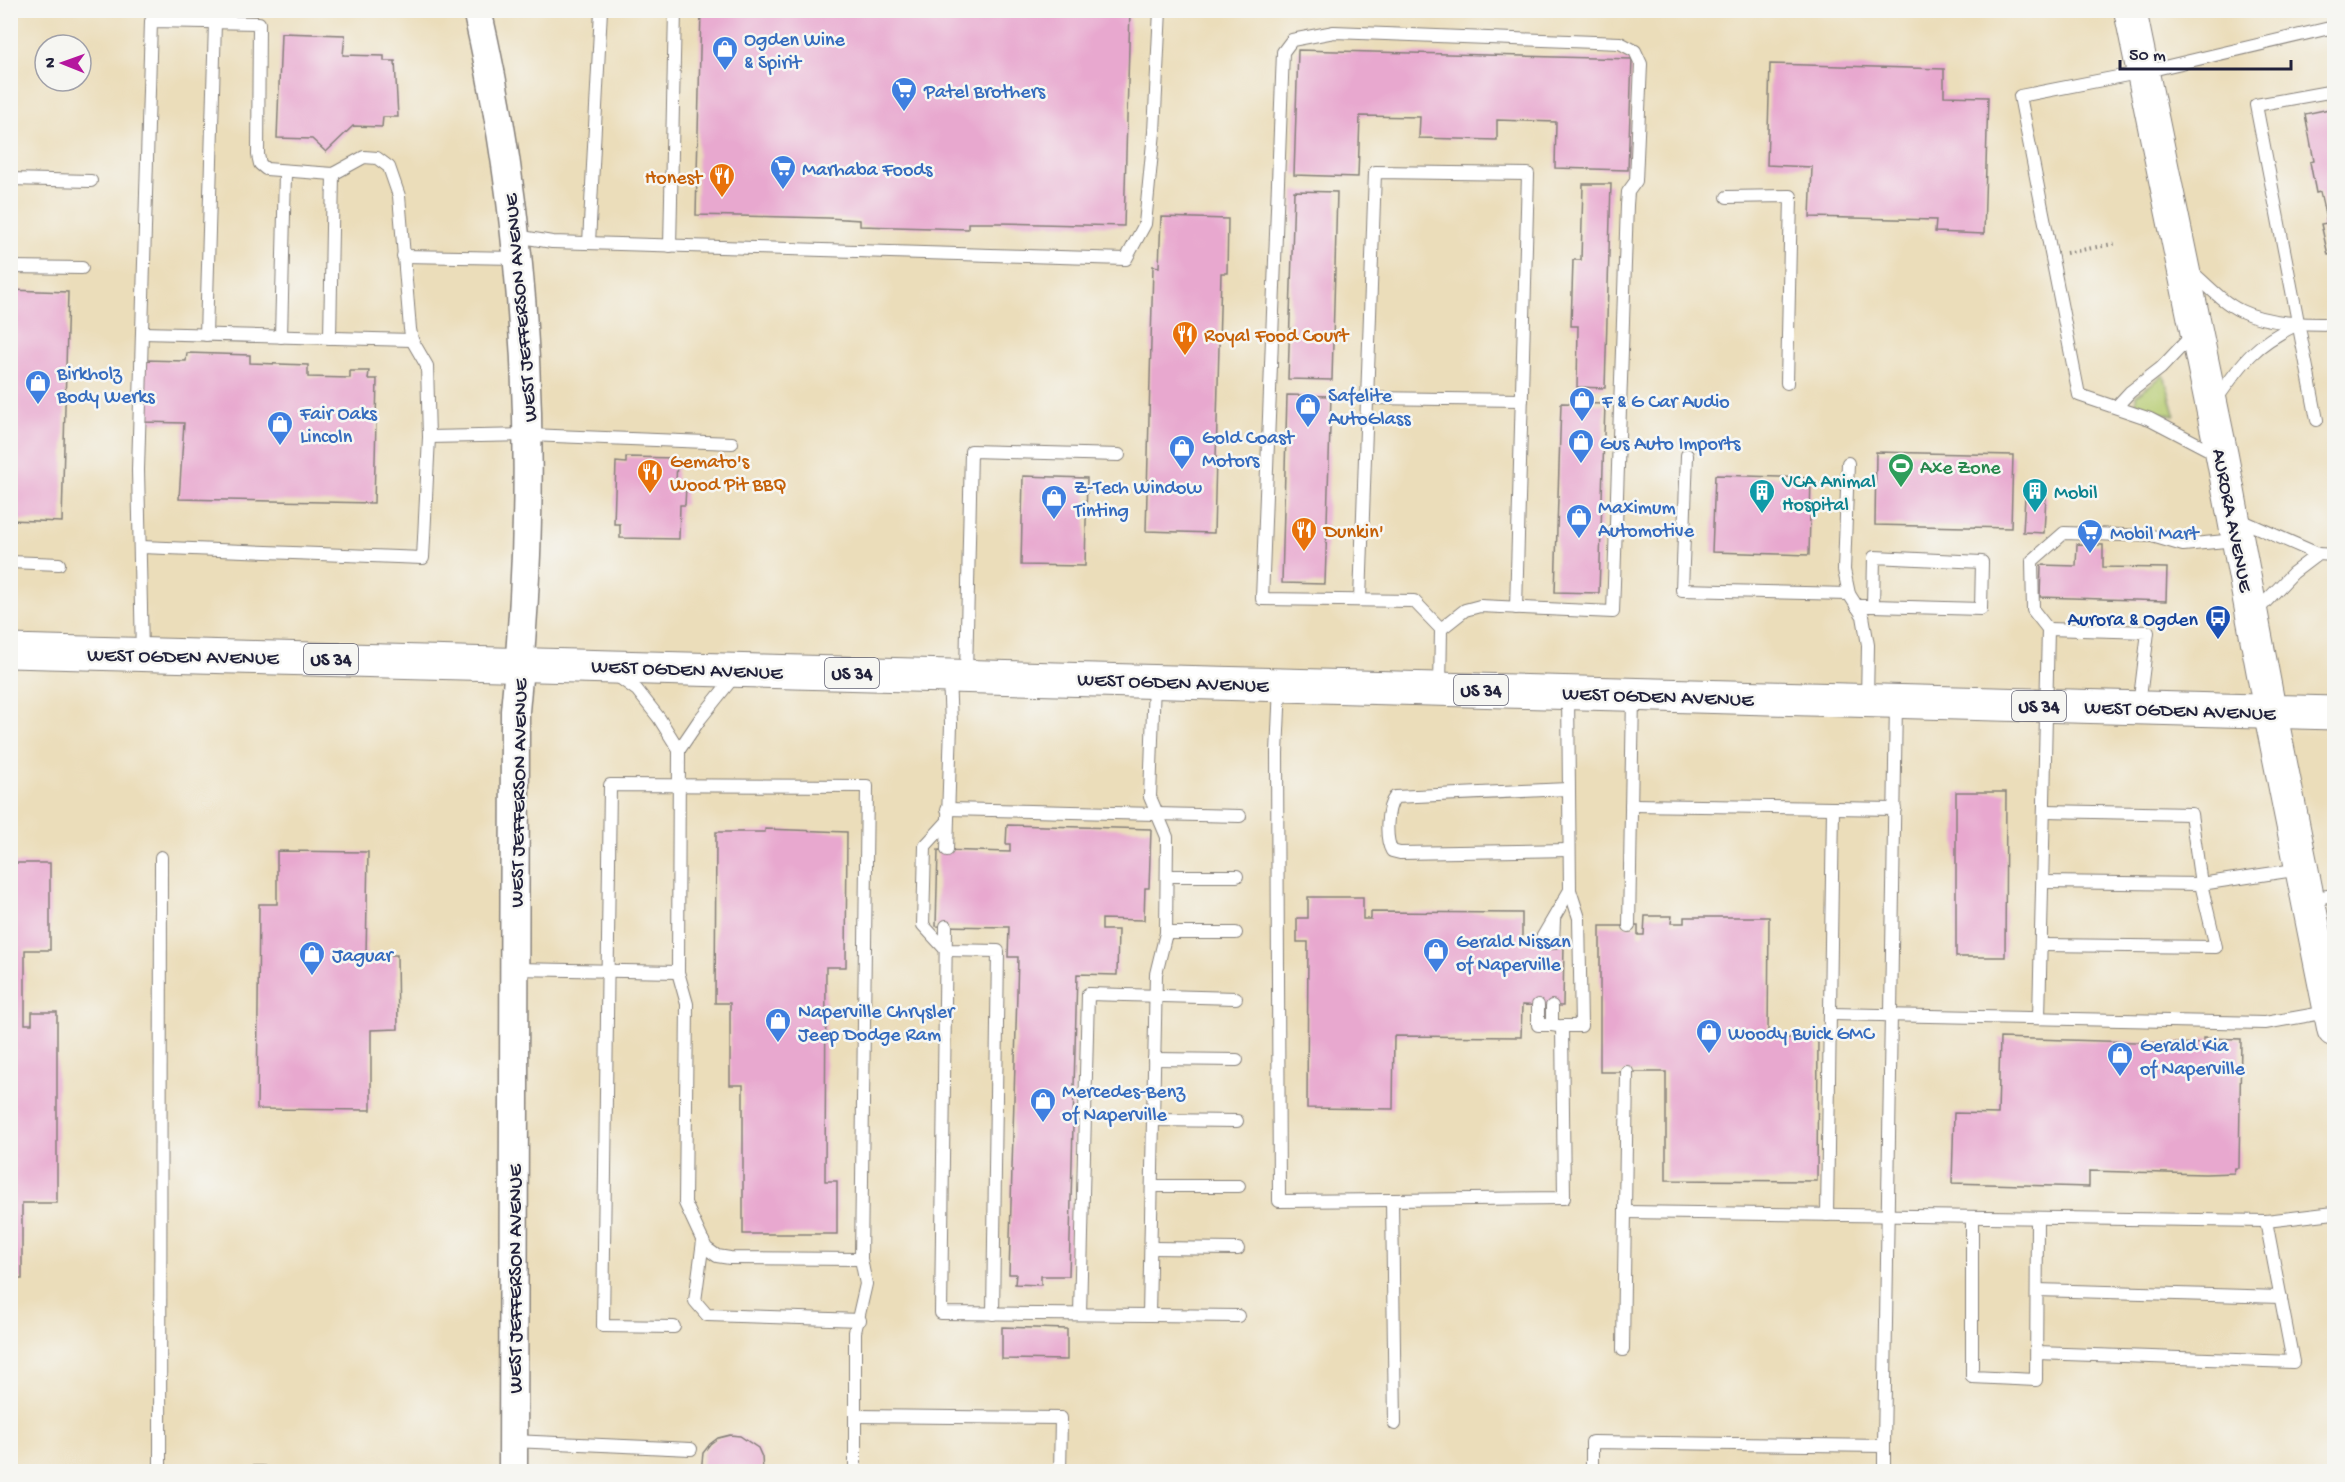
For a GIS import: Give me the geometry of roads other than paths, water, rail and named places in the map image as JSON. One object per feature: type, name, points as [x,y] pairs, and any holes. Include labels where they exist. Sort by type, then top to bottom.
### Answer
[{"type":"main road","name":"AURORA AVENUE","points":[[2130,10],[2222,456],[2270,711],[2315,888],[2332,1021]]},
{"type":"main road","name":"WEST OGDEN AVENUE","points":[[10,651],[520,663],[2334,714]]},
{"type":"street","name":"WEST JEFFERSON AVENUE","points":[[477,10],[492,79],[517,247],[529,435],[525,620],[515,711],[513,1472]]},
{"type":"lane","points":[[589,243],[601,10]]},
{"type":"lane","points":[[670,246],[675,10]]},
{"type":"lane","points":[[403,256],[552,242],[1126,259],[1145,224],[1154,132],[1160,10]]},
{"type":"lane","points":[[141,547],[423,558],[429,436],[427,366],[412,340],[399,196],[389,167],[376,158],[364,157],[333,174],[285,173],[266,170],[260,164],[258,154],[259,23],[152,21],[138,470],[142,654]]},
{"type":"lane","points":[[206,335],[215,22]]},
{"type":"lane","points":[[2222,456],[2150,419],[2079,395],[2020,96],[2143,72],[2334,27]]},
{"type":"lane","points":[[1440,689],[1441,629],[1414,601],[1262,599],[1283,52],[1292,40],[1334,32],[1620,43],[1635,51],[1641,64],[1636,182],[1628,192],[1627,205],[1613,612],[1480,606],[1465,610],[1441,629]]},
{"type":"lane","points":[[2317,420],[2256,105],[2334,91]]},
{"type":"lane","points":[[1360,600],[1375,172],[1528,174],[1516,608]]},
{"type":"lane","points":[[281,337],[285,173]]},
{"type":"lane","points":[[330,338],[333,174]]},
{"type":"lane","points":[[10,179],[91,181]]},
{"type":"lane","points":[[1726,197],[1791,196],[1787,383]]},
{"type":"lane","points":[[2182,263],[2225,301],[2243,312],[2299,323],[2334,324]]},
{"type":"lane","points":[[10,267],[82,268]]},
{"type":"lane","points":[[2211,407],[2250,354],[2264,341],[2299,323]]},
{"type":"lane","points":[[2117,406],[2130,392],[2161,368],[2196,331]]},
{"type":"lane","points":[[143,333],[412,340]]},
{"type":"lane","points":[[1367,398],[1522,400]]},
{"type":"lane","points":[[429,436],[529,435],[732,443]]},
{"type":"lane","points":[[947,850],[951,724],[957,675],[971,451],[1119,454]]},
{"type":"lane","points":[[1687,455],[1682,590],[1849,594]]},
{"type":"lane","points":[[1848,463],[1844,570],[1849,594],[1863,616],[1882,701],[1895,809],[1884,1472]]},
{"type":"lane","points":[[2039,1018],[2048,629],[2033,610],[2032,561],[2064,533],[2152,536],[2183,545],[2236,529],[2318,554],[2334,555]]},
{"type":"lane","points":[[2252,616],[2293,573],[2318,554]]},
{"type":"lane","points":[[1856,606],[1981,609],[1982,562],[1874,557],[1873,606]]},
{"type":"lane","points":[[10,562],[59,564]]},
{"type":"lane","points":[[2048,629],[2148,632],[2139,708]]},
{"type":"lane","points":[[603,666],[637,690],[659,718],[679,750],[678,972],[687,1004],[685,1203],[706,1248],[717,1256],[861,1259]]},
{"type":"lane","points":[[679,750],[700,718],[739,670]]},
{"type":"lane","points":[[1149,1315],[1155,996],[1156,974],[1166,933],[1167,876],[1167,837],[1150,797],[1154,681]]},
{"type":"lane","points":[[1280,684],[1277,753],[1279,1201],[1564,1198],[1557,1025],[1552,1006]]},
{"type":"lane","points":[[1538,1005],[1538,1025],[1581,1026],[1579,918],[1570,890],[1569,693]]},
{"type":"lane","points":[[1629,926],[1633,694]]},
{"type":"lane","points":[[674,1327],[603,1326],[610,785],[867,786],[861,1259],[866,1284],[860,1320],[855,1332],[855,1472]]},
{"type":"lane","points":[[1568,789],[1395,797],[1389,804],[1388,845],[1392,851],[1400,853],[1569,850]]},
{"type":"lane","points":[[1631,805],[1895,809]]},
{"type":"lane","points":[[1827,1215],[1833,808]]},
{"type":"lane","points":[[947,809],[1240,816]]},
{"type":"lane","points":[[2041,945],[2217,947],[2201,884],[2191,814],[2045,811]]},
{"type":"lane","points":[[947,822],[925,846],[923,924],[946,950],[998,951],[993,1314]]},
{"type":"lane","points":[[160,1472],[162,857]]},
{"type":"lane","points":[[1167,876],[1237,876]]},
{"type":"lane","points":[[2043,882],[2315,888]]},
{"type":"lane","points":[[1539,943],[1570,890]]},
{"type":"lane","points":[[1553,943],[1554,918]]},
{"type":"lane","points":[[946,926],[941,1313],[1238,1316]]},
{"type":"lane","points":[[1166,933],[1236,933]]},
{"type":"lane","points":[[514,969],[678,972]]},
{"type":"lane","points":[[1080,1314],[1088,994],[1236,998]]},
{"type":"lane","points":[[1830,1014],[2265,1023],[2332,1021]]},
{"type":"lane","points":[[1154,1059],[1237,1060]]},
{"type":"lane","points":[[1623,1350],[1627,1072]]},
{"type":"lane","points":[[1153,1120],[1237,1121]]},
{"type":"lane","points":[[1152,1186],[1239,1186]]},
{"type":"lane","points":[[1392,1200],[1395,1424]]},
{"type":"lane","points":[[1625,1212],[2266,1221],[2334,1213]]},
{"type":"lane","points":[[1972,1217],[1972,1377],[2036,1380],[2037,1218]]},
{"type":"lane","points":[[2037,1353],[2293,1362],[2266,1221]]},
{"type":"lane","points":[[703,1241],[695,1301],[707,1315],[860,1320]]},
{"type":"lane","points":[[1150,1248],[1238,1249]]},
{"type":"lane","points":[[2037,1290],[2280,1297]]},
{"type":"lane","points":[[855,1416],[1061,1419],[1060,1472]]},
{"type":"lane","points":[[513,1441],[691,1449]]},
{"type":"lane","points":[[1592,1472],[1592,1442],[1884,1446]]},
{"type":"lane","points":[[253,1472],[263,1472]]},
{"type":"railway","points":[[10,1447],[11,1279]]},
{"type":"place","name":"Ogden Wine & Spirit","points":[[725,72]]},
{"type":"place","name":"Patel Brothers","points":[[904,113]]},
{"type":"place","name":"Marhaba Foods","points":[[783,191]]},
{"type":"place","name":"Honest","points":[[722,199]]},
{"type":"place","name":"Royal Food Court","points":[[1185,357]]},
{"type":"place","name":"Birkholz Body Werks","points":[[38,406]]},
{"type":"place","name":"F & G Car Audio","points":[[1582,423]]},
{"type":"place","name":"Safelite AutoGlass","points":[[1308,429]]},
{"type":"place","name":"Fair Oaks Lincoln","points":[[280,447]]},
{"type":"place","name":"Gus Auto Imports","points":[[1581,465]]},
{"type":"place","name":"Gold Coast Motors","points":[[1182,471]]},
{"type":"place","name":"Axe Zone","points":[[1901,489]]},
{"type":"place","name":"Gemato's Wood Pit BBQ","points":[[650,495]]},
{"type":"place","name":"Mobil","points":[[2035,514]]},
{"type":"place","name":"VCA Animal Hospital","points":[[1762,515]]},
{"type":"place","name":"Z-Tech Window Tinting","points":[[1054,521]]},
{"type":"place","name":"Maximum Automotive","points":[[1579,540]]},
{"type":"place","name":"Dunkin'","points":[[1304,553]]},
{"type":"place","name":"Mobil Mart","points":[[2090,555]]},
{"type":"place","name":"Aurora & Ogden","points":[[2218,641]]},
{"type":"place","name":"Gerald Nissan of Naperville","points":[[1436,974]]},
{"type":"place","name":"Jaguar","points":[[312,977]]},
{"type":"place","name":"Naperville Chrysler Jeep Dodge Ram","points":[[778,1044]]},
{"type":"place","name":"Woody Buick GMC","points":[[1709,1055]]},
{"type":"place","name":"Gerald Kia of Naperville","points":[[2120,1078]]},
{"type":"place","name":"Mercedes-Benz of Naperville","points":[[1043,1124]]}]
